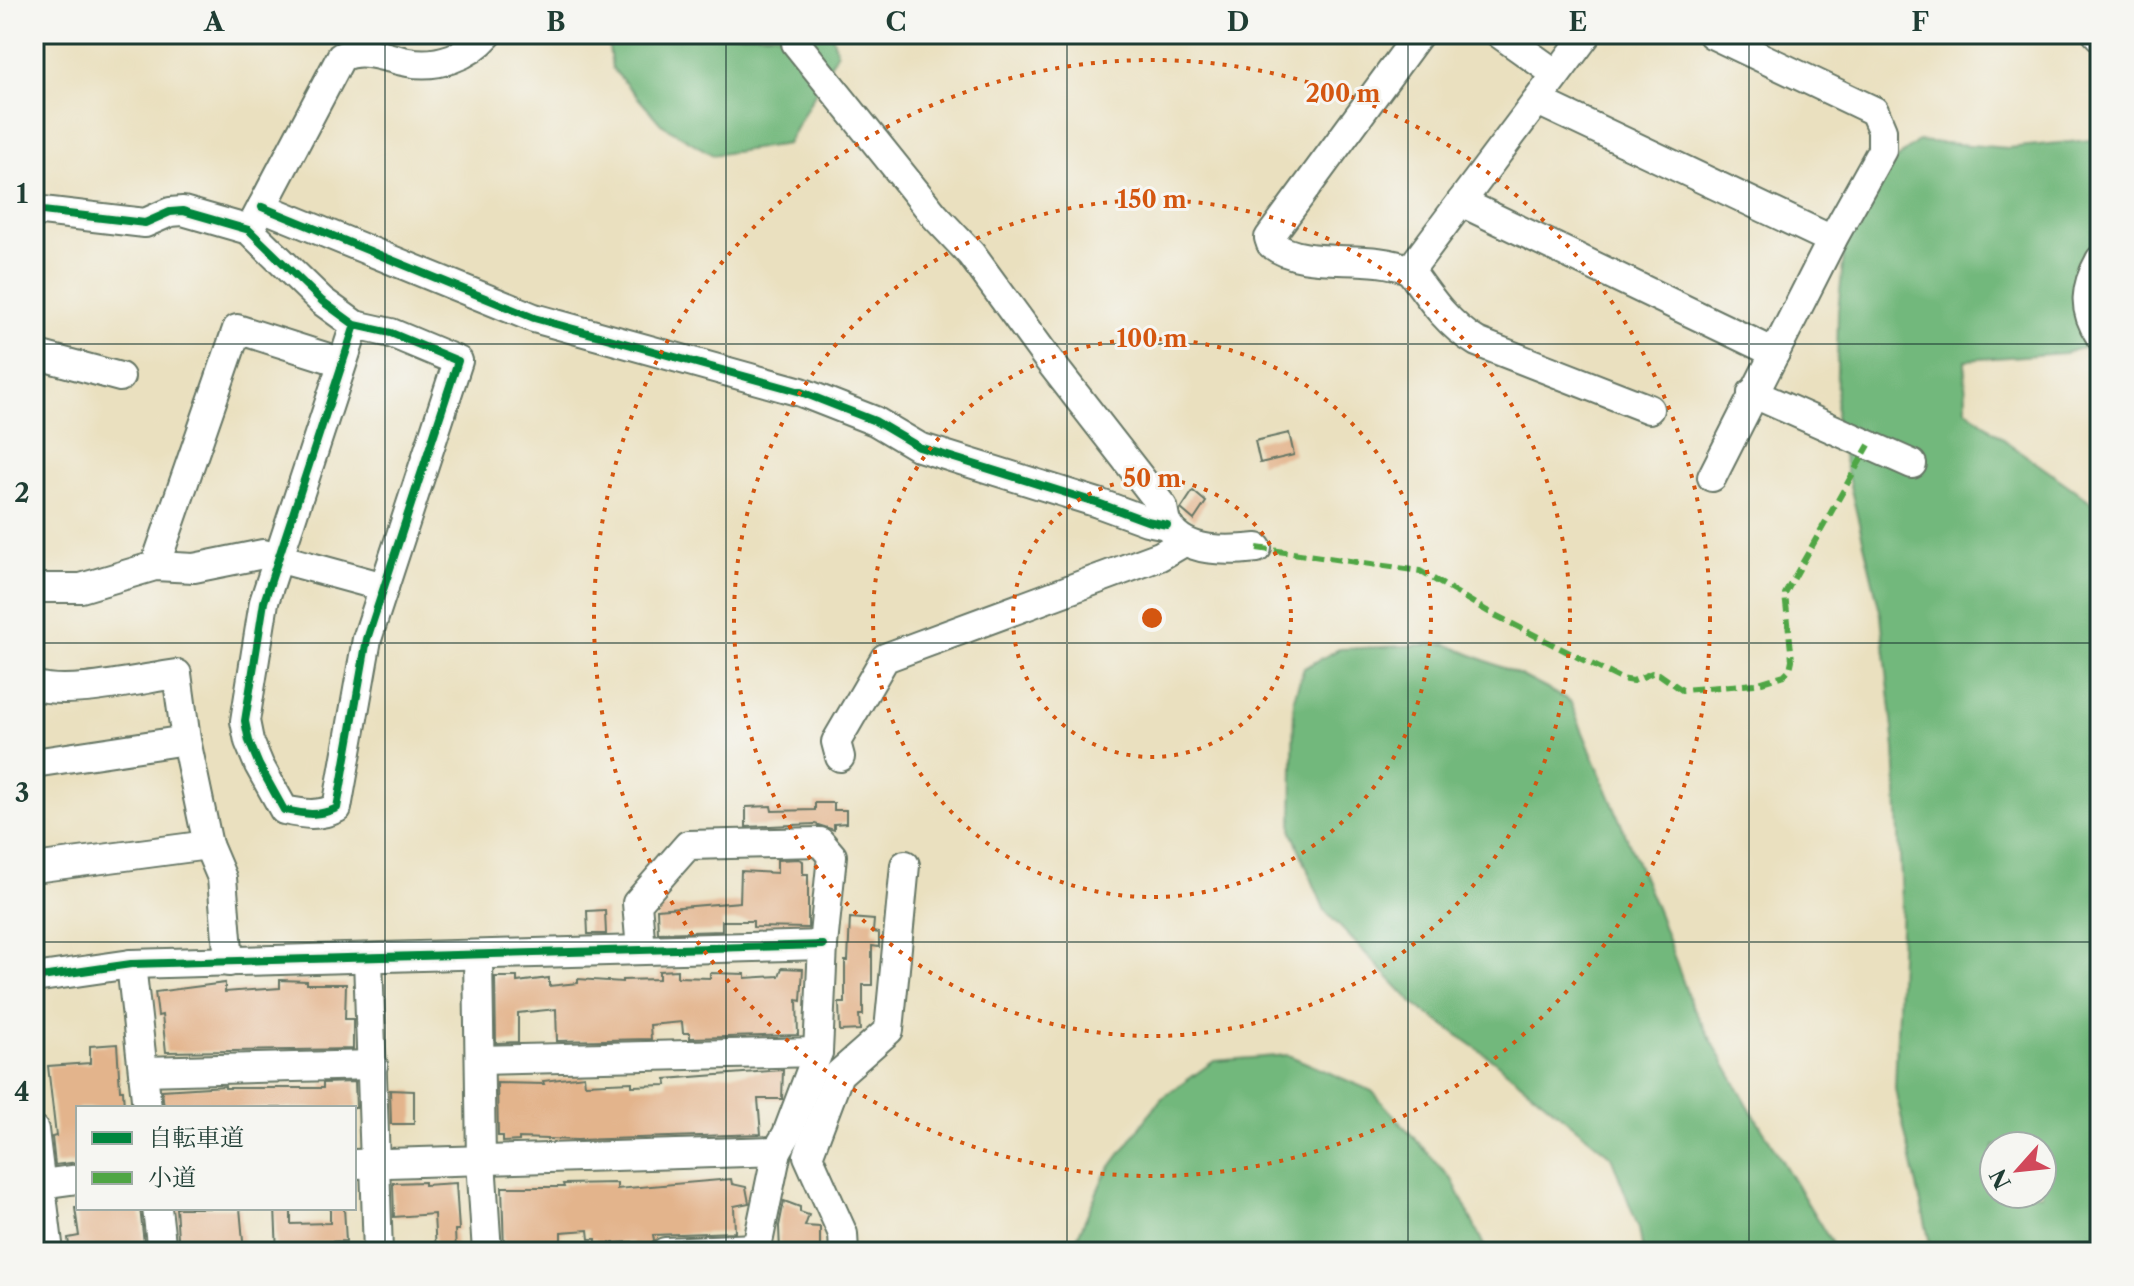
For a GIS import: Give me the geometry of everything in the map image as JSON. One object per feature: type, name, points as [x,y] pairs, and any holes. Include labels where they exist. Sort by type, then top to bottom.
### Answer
[{"type":"street","points":[[256,219],[341,57],[350,52],[363,52],[413,63],[440,63],[462,54],[488,34]]},
{"type":"street","points":[[797,34],[796,43],[935,216],[971,254],[1163,507],[1176,534]]},
{"type":"street","points":[[1419,34],[1269,238],[1271,244],[1298,256],[1394,263],[1410,270],[1457,330],[1477,342],[1649,409]]},
{"type":"street","points":[[1500,34],[1556,74]]},
{"type":"street","points":[[1410,270],[1587,34]]},
{"type":"street","points":[[1712,34],[1874,111],[1882,130],[1882,150],[1752,393],[1712,477]]},
{"type":"street","points":[[1538,101],[1832,240]]},
{"type":"street","points":[[1461,202],[1775,353]]},
{"type":"street","points":[[34,210],[145,223],[170,212],[183,211],[256,219],[534,318],[801,392],[875,421],[919,447],[1098,503],[1176,534],[1225,550],[1257,548]]},
{"type":"street","points":[[256,219],[322,301],[355,325],[391,333],[458,361],[367,639],[337,808],[310,816],[284,810],[259,765],[245,721],[264,602],[355,325]]},
{"type":"street","points":[[2100,260],[2088,282],[2087,298],[2100,336]]},
{"type":"street","points":[[155,566],[237,329],[341,362]]},
{"type":"street","points":[[34,354],[120,377]]},
{"type":"street","points":[[1752,393],[1912,464]]},
{"type":"street","points":[[840,757],[836,742],[885,658],[1160,556],[1176,534]]},
{"type":"street","points":[[34,588],[81,588],[155,566],[194,568],[263,554],[384,587]]},
{"type":"street","points":[[34,685],[65,690],[177,674],[186,740],[208,845],[222,878],[229,962]]},
{"type":"street","points":[[34,763],[186,740]]},
{"type":"street","points":[[641,950],[637,903],[688,845],[820,842],[832,856],[823,945],[818,1052],[787,1134],[777,1151],[756,1250],[665,1252]]},
{"type":"street","points":[[34,868],[208,845]]},
{"type":"street","points":[[844,1252],[843,1234],[808,1156],[839,1074],[889,1030],[905,865]]},
{"type":"street","points":[[34,978],[131,964],[823,945]]},
{"type":"street","points":[[478,956],[481,1161],[487,1252]]},
{"type":"street","points":[[368,959],[373,1065],[365,1164],[378,1252]]},
{"type":"street","points":[[131,964],[147,1106]]},
{"type":"street","points":[[480,1060],[818,1052]]},
{"type":"street","points":[[144,1071],[373,1065]]},
{"type":"street","points":[[34,1130],[37,1184],[49,1252]]},
{"type":"street","points":[[365,1164],[777,1151]]},
{"type":"street","points":[[37,1184],[76,1179]]},
{"type":"street","points":[[157,1210],[162,1252]]},
{"type":"green space","points":[[607,34],[832,34],[837,53],[787,144],[713,155],[661,124],[612,68]]},
{"type":"green space","points":[[2100,139],[2100,342],[2065,353],[1965,360],[1966,409],[2100,508],[2100,1252],[1932,1252],[1895,1089],[1902,901],[1895,748],[1881,615],[1836,427],[1838,311],[1850,197],[1918,141],[2008,148]]},
{"type":"green space","points":[[1446,644],[1520,675],[1570,701],[1659,915],[1691,1004],[1837,1252],[1643,1252],[1639,1229],[1611,1156],[1493,1060],[1414,1004],[1325,911],[1292,832],[1294,698],[1304,668],[1339,649]]},
{"type":"green space","points":[[1288,1055],[1372,1091],[1453,1181],[1487,1252],[1071,1252],[1104,1176],[1161,1099],[1214,1061]]},
{"type":"building","points":[[1289,433],[1294,455],[1260,463],[1255,441]]},
{"type":"building","points":[[1193,491],[1206,502],[1194,520],[1181,509]]},
{"type":"building","points":[[815,803],[834,803],[834,810],[846,810],[846,823],[834,824],[834,830],[815,824],[746,827],[746,807],[771,806],[772,811],[815,810]]},
{"type":"building","points":[[777,860],[803,861],[803,874],[808,874],[808,928],[753,927],[753,921],[722,921],[722,931],[658,933],[657,909],[740,902],[741,871],[777,873]]},
{"type":"building","points":[[605,910],[606,934],[588,934],[587,911]]},
{"type":"building","points":[[850,918],[874,920],[873,932],[879,933],[879,947],[872,946],[872,985],[863,985],[860,1030],[840,1031],[839,1003],[845,1003],[845,961],[848,961]]},
{"type":"building","points":[[782,968],[803,969],[801,1001],[797,1000],[798,1035],[690,1038],[690,1033],[683,1033],[682,1022],[650,1025],[651,1039],[557,1041],[556,1009],[518,1013],[518,1042],[496,1043],[495,977],[517,977],[517,982],[549,978],[549,986],[578,983],[578,979],[622,982],[659,979],[659,971],[677,970],[677,977],[710,978],[710,973],[745,974],[745,978],[779,976]]},
{"type":"building","points":[[280,980],[346,984],[345,1019],[353,1019],[353,1049],[166,1052],[162,1015],[158,1016],[155,992],[225,983],[225,992],[280,988]]},
{"type":"building","points":[[117,1044],[124,1106],[76,1106],[76,1162],[55,1165],[52,1137],[56,1136],[48,1066],[90,1063],[90,1046]]},
{"type":"building","points":[[783,1070],[782,1099],[758,1099],[761,1134],[577,1140],[519,1138],[519,1141],[503,1142],[503,1136],[498,1136],[497,1083],[544,1084],[543,1081],[584,1076],[585,1084],[632,1082],[632,1086],[667,1085],[666,1079]]},
{"type":"building","points":[[355,1082],[356,1106],[164,1106],[162,1090],[225,1086],[323,1088],[323,1083]]},
{"type":"building","points":[[390,1090],[414,1091],[414,1124],[391,1124]]},
{"type":"building","points":[[731,1179],[732,1184],[746,1187],[749,1203],[734,1206],[735,1232],[653,1235],[650,1245],[632,1246],[632,1242],[596,1244],[596,1239],[589,1239],[588,1230],[561,1232],[561,1243],[522,1243],[522,1249],[504,1250],[502,1187],[617,1183],[617,1189]]},
{"type":"building","points":[[424,1182],[424,1185],[456,1183],[459,1230],[455,1230],[456,1252],[436,1252],[434,1214],[394,1217],[393,1183]]},
{"type":"building","points":[[784,1201],[800,1207],[800,1212],[809,1215],[805,1226],[820,1227],[820,1252],[780,1252],[779,1226]]},
{"type":"building","points":[[75,1208],[140,1210],[145,1252],[70,1252],[68,1238],[79,1236]]},
{"type":"building","points":[[176,1210],[240,1210],[244,1252],[179,1252]]},
{"type":"building","points":[[275,1210],[291,1210],[291,1224],[330,1223],[330,1210],[344,1210],[346,1241],[314,1243],[314,1252],[277,1252]]},
{"type":"marked path","points":[[1257,548],[1420,571],[1487,611],[1621,679],[1633,681],[1652,673],[1659,674],[1682,690],[1756,684],[1784,675],[1790,669],[1792,660],[1785,594],[1869,445]]},
{"type":"cycle path","points":[[262,207],[534,318],[801,392],[875,421],[919,447],[1167,525]]},
{"type":"cycle path","points":[[34,210],[145,223],[170,212],[183,211],[249,230],[322,301],[355,325],[391,333],[458,361],[367,639],[337,808],[324,813],[305,813],[284,810],[259,765],[245,721],[264,602],[355,325]]},
{"type":"cycle path","points":[[34,978],[131,964],[823,945]]}]
